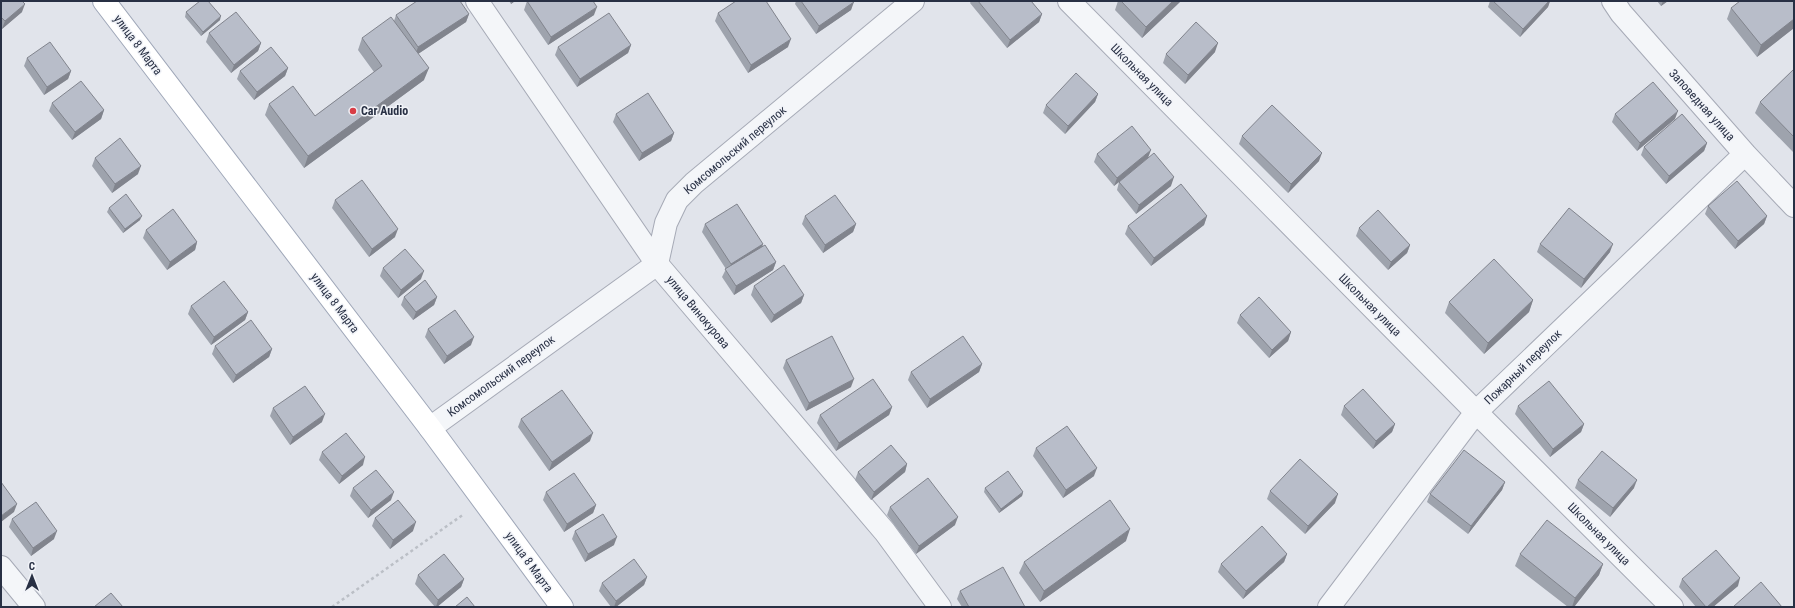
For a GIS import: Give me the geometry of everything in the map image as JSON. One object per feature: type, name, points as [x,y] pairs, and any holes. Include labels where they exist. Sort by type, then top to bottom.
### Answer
[{"type":"main road","name":"улица 8 Марта","points":[[104,1],[430,428],[562,607]]},
{"type":"street","name":"улица Винокурова","points":[[477,1],[657,264],[885,532],[940,607]]},
{"type":"street","name":"Комсомольский переулок","points":[[430,428],[657,264],[666,223],[677,200],[700,178],[913,1]]},
{"type":"street","name":"Школьная улица","points":[[1069,1],[1476,412],[1672,607]]},
{"type":"street","name":"Заповедная улица","points":[[1613,1],[1621,14],[1745,154],[1794,206]]},
{"type":"street","name":"Пожарный переулок","points":[[1329,607],[1476,412],[1745,154]]},
{"type":"street","points":[[1,566],[34,607]]},
{"type":"path","points":[[332,607],[448,524],[484,501]]},
{"type":"building","points":[[1,1],[22,1],[25,4],[5,21],[1,17]]},
{"type":"building","points":[[200,1],[208,1],[221,16],[203,32],[186,12]]},
{"type":"building","points":[[417,1],[460,1],[469,14],[418,47],[396,15]]},
{"type":"building","points":[[527,1],[593,1],[597,7],[551,37]]},
{"type":"building","points":[[736,1],[766,1],[791,39],[751,65],[718,13]]},
{"type":"building","points":[[801,1],[853,1],[854,2],[819,26]]},
{"type":"building","points":[[978,1],[1031,1],[1042,14],[1010,40]]},
{"type":"building","points":[[1121,1],[1173,1],[1146,27]]},
{"type":"building","points":[[1493,1],[1549,1],[1523,29]]},
{"type":"building","points":[[1740,1],[1794,1],[1794,19],[1761,45],[1731,8]]},
{"type":"building","points":[[236,12],[261,43],[234,65],[209,33]]},
{"type":"building","points":[[609,13],[631,45],[580,79],[558,47]]},
{"type":"building","points":[[391,17],[429,68],[308,156],[269,104],[293,86],[315,116],[382,66],[362,38]]},
{"type":"building","points":[[1196,22],[1218,43],[1188,75],[1166,54]]},
{"type":"building","points":[[50,42],[71,71],[47,87],[27,58]]},
{"type":"building","points":[[271,47],[288,68],[257,92],[240,71]]},
{"type":"building","points":[[1794,69],[1794,137],[1760,102]]},
{"type":"building","points":[[1076,73],[1098,94],[1068,126],[1046,105]]},
{"type":"building","points":[[81,81],[104,110],[75,132],[52,103]]},
{"type":"building","points":[[1653,82],[1678,111],[1640,143],[1615,114]]},
{"type":"building","points":[[648,93],[674,133],[642,153],[616,114]]},
{"type":"building","points":[[1272,105],[1322,153],[1291,184],[1242,136]]},
{"type":"building","points":[[1682,114],[1707,143],[1669,176],[1644,147]]},
{"type":"building","points":[[1132,126],[1151,150],[1117,178],[1097,154]]},
{"type":"building","points":[[120,138],[141,166],[115,184],[95,158]]},
{"type":"building","points":[[1154,153],[1174,177],[1139,205],[1119,182]]},
{"type":"building","points":[[362,180],[398,229],[372,249],[335,200]]},
{"type":"building","points":[[1737,181],[1767,216],[1738,241],[1708,206]]},
{"type":"building","points":[[1181,184],[1207,216],[1154,258],[1128,226]]},
{"type":"building","points":[[126,194],[142,216],[125,229],[109,208]]},
{"type":"building","points":[[835,195],[856,224],[825,245],[805,216]]},
{"type":"building","points":[[737,204],[763,244],[731,264],[705,224]]},
{"type":"building","points":[[1569,208],[1613,244],[1584,279],[1540,244]]},
{"type":"building","points":[[173,209],[197,242],[170,262],[146,230]]},
{"type":"building","points":[[1378,210],[1410,245],[1391,262],[1359,228]]},
{"type":"building","points":[[765,245],[776,262],[736,286],[725,269]]},
{"type":"building","points":[[405,249],[424,271],[401,290],[383,268]]},
{"type":"building","points":[[1494,259],[1533,300],[1488,343],[1449,302]]},
{"type":"building","points":[[784,265],[804,295],[774,315],[754,286]]},
{"type":"building","points":[[425,280],[437,297],[416,312],[404,297]]},
{"type":"building","points":[[224,281],[248,312],[214,337],[191,306]]},
{"type":"building","points":[[1259,297],[1291,332],[1272,350],[1240,315]]},
{"type":"building","points":[[455,310],[474,337],[447,356],[428,329]]},
{"type":"building","points":[[251,320],[272,349],[236,375],[215,346]]},
{"type":"building","points":[[832,336],[854,379],[809,403],[786,360]]},
{"type":"building","points":[[963,336],[982,364],[930,399],[911,372]]},
{"type":"building","points":[[873,379],[892,407],[839,443],[820,415]]},
{"type":"building","points":[[1549,381],[1584,424],[1553,449],[1518,406]]},
{"type":"building","points":[[305,386],[325,414],[293,437],[273,408]]},
{"type":"building","points":[[1363,389],[1395,424],[1376,441],[1344,406]]},
{"type":"building","points":[[562,390],[593,433],[552,462],[521,419]]},
{"type":"building","points":[[1067,426],[1097,468],[1066,490],[1036,448]]},
{"type":"building","points":[[346,433],[365,457],[342,476],[322,452]]},
{"type":"building","points":[[891,445],[907,464],[874,492],[858,472]]},
{"type":"building","points":[[1464,450],[1505,482],[1471,526],[1430,494]]},
{"type":"building","points":[[1602,451],[1637,480],[1613,508],[1578,480]]},
{"type":"building","points":[[1300,459],[1338,494],[1308,526],[1270,491]]},
{"type":"building","points":[[376,470],[394,492],[371,510],[353,488]]},
{"type":"building","points":[[1008,471],[1023,492],[1001,509],[985,488]]},
{"type":"building","points":[[574,473],[596,505],[567,524],[546,492]]},
{"type":"building","points":[[928,478],[958,517],[919,546],[890,507]]},
{"type":"building","points":[[1,482],[17,504],[1,516]]},
{"type":"building","points":[[398,500],[416,522],[393,540],[375,518]]},
{"type":"building","points":[[1110,500],[1130,529],[1044,591],[1024,562]]},
{"type":"building","points":[[36,502],[57,531],[33,548],[12,519]]},
{"type":"building","points":[[603,514],[617,537],[588,554],[575,531]]},
{"type":"building","points":[[1547,520],[1603,564],[1575,598],[1520,554]]},
{"type":"building","points":[[1262,526],[1287,554],[1246,591],[1221,564]]},
{"type":"building","points":[[1716,550],[1740,578],[1706,607],[1682,579]]},
{"type":"building","points":[[444,554],[464,579],[438,600],[418,575]]},
{"type":"building","points":[[634,559],[647,577],[616,601],[602,583]]},
{"type":"building","points":[[1003,567],[1025,607],[969,607],[960,591]]},
{"type":"building","points":[[1761,582],[1782,607],[1733,607]]},
{"type":"building","points":[[111,593],[123,607],[94,607]]},
{"type":"building","points":[[467,597],[475,607],[455,607]]},
{"type":"place","name":"Car Audio","points":[[353,111]]}]
